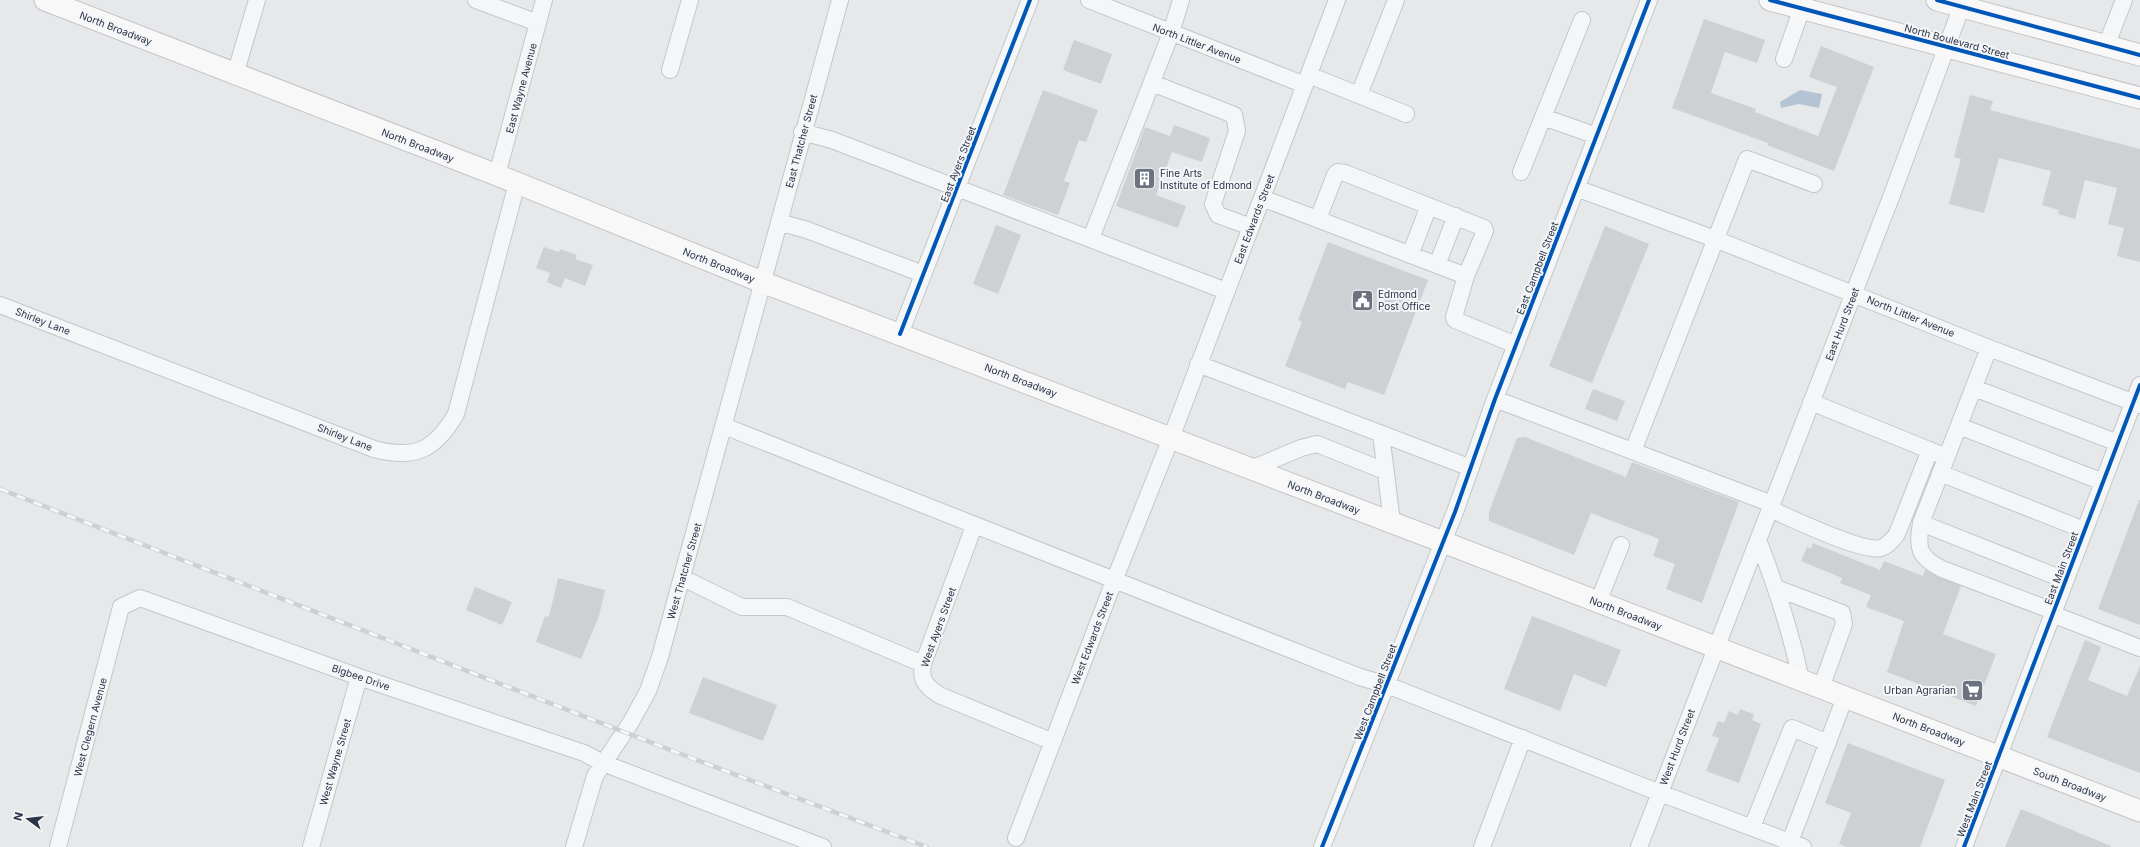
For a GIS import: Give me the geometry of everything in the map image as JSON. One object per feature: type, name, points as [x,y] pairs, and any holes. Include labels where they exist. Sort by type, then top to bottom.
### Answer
[{"type":"main road","name":"North Broadway","points":[[45,0],[235,75],[497,175],[762,282],[1392,522],[1999,756]]},
{"type":"main road","name":"North Boulevard Street","points":[[1770,0],[2140,98]]},
{"type":"main road","points":[[1937,0],[1963,3],[2140,55]]},
{"type":"main road","name":"South Broadway","points":[[1999,756],[2140,812]]},
{"type":"street","points":[[235,75],[257,0]]},
{"type":"street","points":[[476,0],[538,23]]},
{"type":"street","name":"East Wayne Avenue","points":[[497,175],[544,0]]},
{"type":"street","points":[[670,70],[690,0]]},
{"type":"street","name":"East Thatcher Street","points":[[762,282],[802,132],[840,0]]},
{"type":"street","name":"East Ayers Street","points":[[900,334],[1030,0]]},
{"type":"street","name":"North Littler Avenue","points":[[1089,0],[1171,33],[1307,80],[1359,95],[1406,114]]},
{"type":"street","points":[[1091,238],[1171,33],[1182,0]]},
{"type":"street","name":"East Edwards Street","points":[[1171,438],[1337,0]]},
{"type":"street","points":[[1359,95],[1396,0]]},
{"type":"street","name":"East Campbell Street","points":[[1442,542],[1471,468],[1495,398],[1649,0]]},
{"type":"street","points":[[2106,46],[2124,0]]},
{"type":"street","name":"East Hurd Street","points":[[1717,647],[1854,293],[1963,3]]},
{"type":"street","points":[[1784,59],[1802,8]]},
{"type":"street","points":[[1521,172],[1582,20]]},
{"type":"street","points":[[1152,82],[1234,115],[1237,131],[1213,204],[1218,215],[1251,227]]},
{"type":"street","points":[[1543,117],[1597,136]]},
{"type":"street","points":[[802,132],[832,140],[1226,291]]},
{"type":"street","points":[[1633,451],[1747,158],[1814,184]]},
{"type":"street","points":[[1318,219],[1335,175],[1341,172],[1482,227],[1485,230],[1466,276],[1454,320],[1516,345]]},
{"type":"street","name":"Shirley Lane","points":[[0,305],[374,449],[404,454],[418,452],[434,444],[446,431],[456,414],[517,183]]},
{"type":"street","name":"North Littler Avenue","points":[[1576,188],[1715,239],[1854,293],[1989,348],[2137,404]]},
{"type":"street","points":[[1262,198],[1466,276]]},
{"type":"street","points":[[1410,255],[1429,206]]},
{"type":"street","points":[[1437,265],[1456,216]]},
{"type":"street","points":[[779,222],[807,230],[923,274]]},
{"type":"street","name":"West Thatcher Street","points":[[574,847],[588,796],[603,763],[631,722],[648,691],[683,578],[762,282]]},
{"type":"street","points":[[1989,348],[1921,523],[1918,539],[1921,553],[1931,563],[2140,648]]},
{"type":"street","points":[[1198,364],[1471,468]]},
{"type":"street","name":"East Main Street","points":[[1999,756],[2118,443],[2137,404],[2140,386]]},
{"type":"street","points":[[1974,388],[2118,443]]},
{"type":"street","points":[[1495,398],[1633,451],[1771,507],[1857,545],[1880,548],[1891,542],[1897,534],[1930,450]]},
{"type":"street","points":[[1811,402],[1947,457]]},
{"type":"street","points":[[724,426],[974,526],[1360,677],[1387,685],[1660,793],[1796,844],[1828,743],[1845,697]]},
{"type":"street","points":[[1959,426],[2103,482]]},
{"type":"street","points":[[1381,434],[1392,522]]},
{"type":"street","name":"West Edwards Street","points":[[1016,838],[1114,581],[1171,438]]},
{"type":"street","points":[[1251,469],[1301,448],[1317,444],[1385,471]]},
{"type":"street","points":[[1940,474],[2084,530]]},
{"type":"street","points":[[1921,523],[2065,580]]},
{"type":"street","name":"West Ayers Street","points":[[974,526],[923,664],[921,677],[926,687],[939,695],[1053,742]]},
{"type":"street","points":[[1758,540],[1776,588],[1794,644],[1801,680]]},
{"type":"street","name":"West Campbell Street","points":[[1322,847],[1442,542]]},
{"type":"street","points":[[1598,602],[1621,546]]},
{"type":"street","points":[[683,578],[742,607],[787,607],[923,664]]},
{"type":"street","points":[[1776,588],[1842,613],[1845,618],[1820,688]]},
{"type":"street","name":"Bigbee Drive","points":[[121,608],[140,598],[359,677],[584,753],[603,763],[823,847]]},
{"type":"street","name":"West Clegern Avenue","points":[[58,847],[121,608]]},
{"type":"street","name":"West Hurd Street","points":[[1639,847],[1717,647]]},
{"type":"street","name":"West Wayne Street","points":[[311,847],[359,677]]},
{"type":"street","points":[[1752,827],[1792,728],[1828,743]]},
{"type":"street","points":[[1482,847],[1523,738]]},
{"type":"street","name":"West Main Street","points":[[1964,847],[1999,756]]},
{"type":"water","points":[[1800,90],[1822,94],[1819,108],[1799,104],[1781,108],[1780,102]]},
{"type":"building","points":[[1704,19],[1765,40],[1757,63],[1725,52],[1711,93],[1756,109],[1755,112],[1818,136],[1837,87],[1809,77],[1821,46],[1874,67],[1834,171],[1767,145],[1768,143],[1672,108]]},
{"type":"building","points":[[1074,40],[1112,54],[1101,84],[1063,70]]},
{"type":"building","points":[[1043,90],[1098,110],[1086,142],[1079,140],[1064,181],[1070,183],[1058,215],[1003,195]]},
{"type":"building","points":[[1970,95],[1993,101],[1990,110],[2140,149],[2140,262],[2117,256],[2124,228],[2108,224],[2117,188],[2085,180],[2075,219],[2058,214],[2059,210],[2042,205],[2051,171],[1999,158],[1984,213],[1949,204],[1961,159],[1954,157]]},
{"type":"building","name":"Fine Arts Institute of Edmond","points":[[1174,125],[1210,138],[1202,162],[1172,152],[1156,195],[1186,206],[1178,228],[1116,206],[1145,127],[1170,136]]},
{"type":"building","points":[[996,225],[1021,235],[998,294],[973,284]]},
{"type":"building","points":[[1605,226],[1649,244],[1592,383],[1549,366]]},
{"type":"building","name":"Edmond Post Office","points":[[1328,242],[1428,280],[1384,395],[1348,382],[1345,389],[1285,366],[1302,322],[1298,320]]},
{"type":"building","points":[[544,247],[559,252],[560,249],[577,255],[575,259],[593,265],[585,286],[565,278],[561,288],[547,282],[550,273],[536,268]]},
{"type":"building","points":[[1593,389],[1625,401],[1617,421],[1585,409]]},
{"type":"building","points":[[1525,437],[1626,477],[1632,462],[1739,502],[1702,603],[1666,589],[1675,564],[1653,556],[1659,539],[1591,513],[1574,555],[1489,521],[1489,512],[1517,438]]},
{"type":"building","points":[[2140,500],[2140,625],[2098,609]]},
{"type":"building","points":[[1813,543],[1880,570],[1884,561],[1923,576],[1925,570],[1961,586],[1943,634],[1996,654],[1976,706],[1887,672],[1904,621],[1866,607],[1871,595],[1840,583],[1842,578],[1801,561],[1807,547],[1811,549]]},
{"type":"building","points":[[558,578],[605,590],[599,616],[581,659],[536,642],[545,616],[549,617]]},
{"type":"building","points":[[475,587],[512,602],[502,625],[466,610]]},
{"type":"building","points":[[1532,616],[1621,650],[1606,687],[1574,674],[1560,711],[1504,689]]},
{"type":"building","points":[[2085,640],[2101,647],[2088,680],[2127,696],[2140,666],[2140,773],[2047,737]]},
{"type":"building","points":[[703,677],[777,705],[763,741],[689,713]]},
{"type":"building","points":[[1740,709],[1754,714],[1752,720],[1761,724],[1739,783],[1706,771],[1719,738],[1712,736],[1718,721],[1724,723],[1729,711],[1738,715]]},
{"type":"building","points":[[1848,743],[1945,780],[1920,847],[1847,847],[1839,844],[1851,813],[1825,803]]},
{"type":"building","points":[[2021,809],[2111,846],[2111,847],[2005,847]]},
{"type":"railway","points":[[0,489],[673,751],[927,847]]},
{"type":"cycle path","points":[[900,334],[1030,0]]},
{"type":"cycle path","points":[[1322,847],[1455,512],[1495,399],[1649,0]]},
{"type":"cycle path","points":[[1770,0],[2140,98]]},
{"type":"cycle path","points":[[1937,0],[2140,55]]},
{"type":"cycle path","points":[[1964,847],[2140,385]]},
{"type":"place","name":"Fine Arts Institute of Edmond","points":[[1144,179]]},
{"type":"place","name":"Edmond Post Office","points":[[1363,300]]},
{"type":"place","name":"Urban Agrarian","points":[[1972,690]]}]
